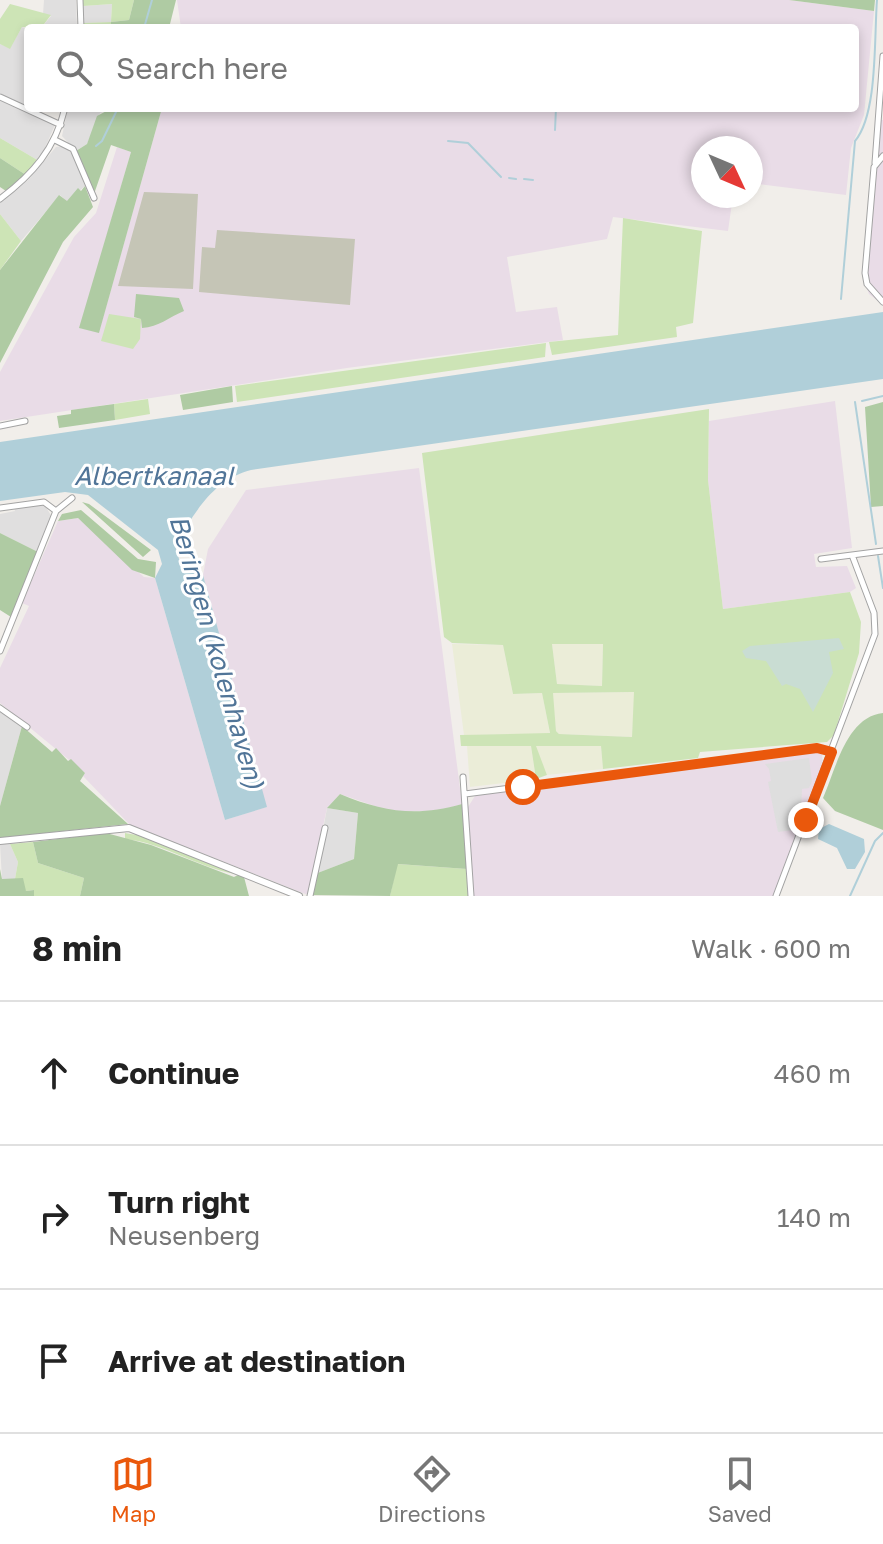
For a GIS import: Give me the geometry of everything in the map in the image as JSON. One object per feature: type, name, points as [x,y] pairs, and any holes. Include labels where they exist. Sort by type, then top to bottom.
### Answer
[{"type":"street","points":[[80,0],[81,24]]},
{"type":"street","points":[[883,56],[865,273],[867,284],[883,302]]},
{"type":"street","points":[[0,97],[24,108]]},
{"type":"street","points":[[33,112],[61,125]]},
{"type":"street","points":[[0,199],[31,174],[55,140],[64,112]]},
{"type":"street","points":[[877,123],[883,131]]},
{"type":"street","points":[[55,140],[73,149],[94,198]]},
{"type":"street","points":[[874,167],[883,156]]},
{"type":"street","points":[[0,426],[25,421]]},
{"type":"street","points":[[0,651],[56,511],[72,498]]},
{"type":"street","points":[[0,508],[44,502],[56,511]]},
{"type":"street","points":[[821,559],[883,551]]},
{"type":"street","points":[[776,896],[875,634],[874,613],[852,555]]},
{"type":"street","points":[[0,708],[27,727]]},
{"type":"street","points":[[465,794],[817,748],[832,752]]},
{"type":"street","points":[[463,777],[471,896]]},
{"type":"street","points":[[0,841],[129,828],[299,896]]},
{"type":"street","points":[[310,896],[325,828]]},
{"type":"shaded area","points":[[44,0],[76,0],[77,24],[44,24],[51,16],[43,14]]},
{"type":"shaded area","points":[[177,0],[789,0],[874,11],[864,115],[851,148],[846,195],[763,185],[763,136],[691,136],[691,208],[731,208],[728,231],[613,217],[607,239],[507,257],[516,312],[557,307],[563,340],[347,368],[0,421],[0,372],[74,237],[96,213],[117,147],[131,152],[80,328],[99,332],[161,112],[859,112],[859,24],[180,24]]},
{"type":"shaded area","points":[[112,4],[111,22],[83,23],[83,6]]},
{"type":"shaded area","points":[[24,28],[24,106],[0,95],[0,44],[10,48]]},
{"type":"shaded area","points":[[0,100],[55,125],[39,161],[0,138]]},
{"type":"shaded area","points":[[67,112],[102,112],[87,144],[76,151],[62,136]]},
{"type":"shaded area","points":[[881,120],[883,305],[869,294],[863,278]]},
{"type":"shaded area","points":[[64,146],[73,155],[85,186],[67,202],[60,195],[21,241],[0,214],[0,202],[28,180],[56,147]]},
{"type":"shaded area","points":[[144,192],[198,194],[193,289],[118,286]]},
{"type":"shaded area","points":[[217,230],[355,239],[350,305],[199,292],[202,247],[215,248]]},
{"type":"shaded area","points":[[835,401],[852,548],[814,554],[816,567],[847,566],[856,588],[850,592],[723,609],[708,480],[709,421]]},
{"type":"shaded area","points":[[419,468],[462,804],[439,811],[392,812],[340,794],[327,808],[308,895],[130,825],[83,776],[85,773],[0,703],[0,668],[29,606],[22,603],[58,521],[78,518],[144,577],[155,578],[225,820],[266,807],[203,575],[208,549],[246,490]]},
{"type":"shaded area","points":[[44,504],[52,517],[38,552],[0,533],[0,514],[15,511],[14,507]]},
{"type":"shaded area","points":[[0,709],[22,726],[0,806]]},
{"type":"shaded area","points":[[810,751],[822,754],[823,766],[773,896],[472,896],[468,807],[475,796]]},
{"type":"shaded area","points":[[809,758],[812,781],[809,788],[802,789],[801,810],[794,811],[796,825],[793,830],[778,832],[768,782],[771,781],[769,769],[765,764]]},
{"type":"shaded area","points":[[327,808],[358,813],[354,859],[315,874]]},
{"type":"shaded area","points":[[0,844],[10,844],[18,862],[15,879],[2,879]]},
{"type":"green space","points":[[83,0],[134,0],[129,20],[111,22],[112,4],[83,6]]},
{"type":"green space","points":[[134,0],[176,0],[170,24],[111,24],[129,20]]},
{"type":"green space","points":[[789,0],[875,0],[874,11]]},
{"type":"green space","points":[[10,4],[51,15],[44,24],[24,24],[10,49],[0,44],[0,19]]},
{"type":"green space","points":[[111,22],[111,24],[83,24]]},
{"type":"green space","points":[[104,112],[161,112],[99,333],[79,328],[131,152],[111,145],[94,194],[76,151],[87,144],[97,116]]},
{"type":"green space","points":[[0,138],[39,161],[26,175],[0,158]]},
{"type":"green space","points":[[0,158],[26,175],[6,191],[0,187]]},
{"type":"green space","points":[[85,186],[93,207],[63,242],[0,363],[0,270],[59,195],[67,201],[78,188],[81,191]]},
{"type":"green space","points":[[0,214],[21,241],[0,270]]},
{"type":"green space","points":[[623,218],[702,231],[693,323],[676,327],[677,337],[552,355],[549,342],[618,335]]},
{"type":"green space","points":[[136,294],[179,298],[184,311],[159,324],[142,328],[141,319],[134,317]]},
{"type":"green space","points":[[109,314],[141,319],[140,339],[133,349],[101,341]]},
{"type":"green space","points":[[546,343],[545,357],[237,402],[235,386]]},
{"type":"green space","points":[[232,386],[233,402],[183,410],[180,395]]},
{"type":"green space","points":[[148,399],[150,414],[115,420],[114,404]]},
{"type":"green space","points":[[883,402],[883,506],[871,507],[865,407]]},
{"type":"green space","points":[[114,404],[115,420],[59,428],[57,416],[71,414],[71,410]]},
{"type":"green space","points":[[709,409],[708,480],[723,609],[850,592],[861,622],[859,653],[834,735],[827,742],[700,752],[698,758],[603,769],[601,746],[536,746],[547,775],[536,779],[531,746],[461,746],[460,735],[550,733],[542,693],[513,694],[503,645],[452,643],[444,637],[422,453]],"holes":[[[552,644],[603,644],[602,686],[557,684]],[[634,692],[632,737],[559,734],[556,731],[553,693]]]},
{"type":"green space","points":[[82,502],[89,504],[151,550],[143,557]]},
{"type":"green space","points":[[81,510],[138,559],[156,562],[155,578],[132,570],[78,518],[58,521],[62,514]]},
{"type":"green space","points":[[0,533],[38,552],[11,617],[0,610]]},
{"type":"green space","points":[[839,638],[844,649],[829,652],[833,673],[813,712],[800,689],[786,684],[782,686],[766,661],[746,658],[742,651],[750,646]]},
{"type":"green space","points":[[452,644],[503,645],[513,694],[542,693],[550,734],[464,735]]},
{"type":"green space","points":[[552,644],[603,644],[602,686],[557,684]]},
{"type":"green space","points":[[635,692],[632,737],[559,734],[556,731],[552,693]]},
{"type":"green space","points":[[883,713],[883,830],[835,811],[823,798],[851,734],[870,717]]},
{"type":"green space","points":[[22,726],[52,752],[56,748],[68,761],[71,759],[85,773],[80,781],[128,824],[0,838],[0,806]]},
{"type":"green space","points":[[467,746],[531,746],[536,779],[470,787]]},
{"type":"green space","points":[[535,746],[601,746],[603,769],[547,775]]},
{"type":"green space","points":[[340,794],[400,811],[462,804],[467,869],[398,864],[390,896],[310,895],[315,874],[354,859],[358,813],[327,808]]},
{"type":"green space","points":[[106,833],[151,845],[234,877],[244,877],[249,896],[80,896],[84,878],[38,863],[33,842]]},
{"type":"green space","points":[[125,833],[142,836],[235,874],[153,845],[125,839]]},
{"type":"green space","points":[[33,842],[38,863],[84,878],[80,896],[34,896],[34,890],[26,891],[15,879],[18,862],[10,844]]},
{"type":"green space","points":[[397,864],[467,869],[468,896],[390,896]]},
{"type":"green space","points":[[0,869],[2,879],[23,878],[26,891],[34,890],[34,896],[0,896]]},
{"type":"water","name":"Albertkanaal","points":[[883,312],[883,379],[251,470],[225,481],[206,499],[175,545],[179,559],[203,575],[267,807],[225,820],[155,578],[162,564],[158,550],[88,495],[65,492],[0,501],[0,442]]},
{"type":"water","points":[[829,824],[864,839],[865,852],[855,869],[847,869],[837,848],[818,839],[819,829]]},
{"type":"waterway","points":[[145,24],[152,0]]},
{"type":"waterway","points":[[841,299],[855,141],[868,113],[871,94],[877,0]]},
{"type":"waterway","points":[[96,146],[102,141],[116,112]]},
{"type":"waterway","points":[[555,130],[556,112]]},
{"type":"waterway","points":[[448,141],[468,143],[501,177]]},
{"type":"waterway","points":[[509,178],[516,179]]},
{"type":"waterway","points":[[524,179],[533,180]]},
{"type":"waterway","points":[[862,401],[883,396]]},
{"type":"waterway","points":[[855,402],[876,544]]},
{"type":"waterway","points":[[878,556],[883,588]]},
{"type":"waterway","points":[[850,896],[875,841],[883,833]]},
{"type":"route","points":[[523,787],[817,748],[832,752],[806,820]]},
{"type":"water label","name":"Beringen (kolenhaven)","points":[[217,652]]}]
